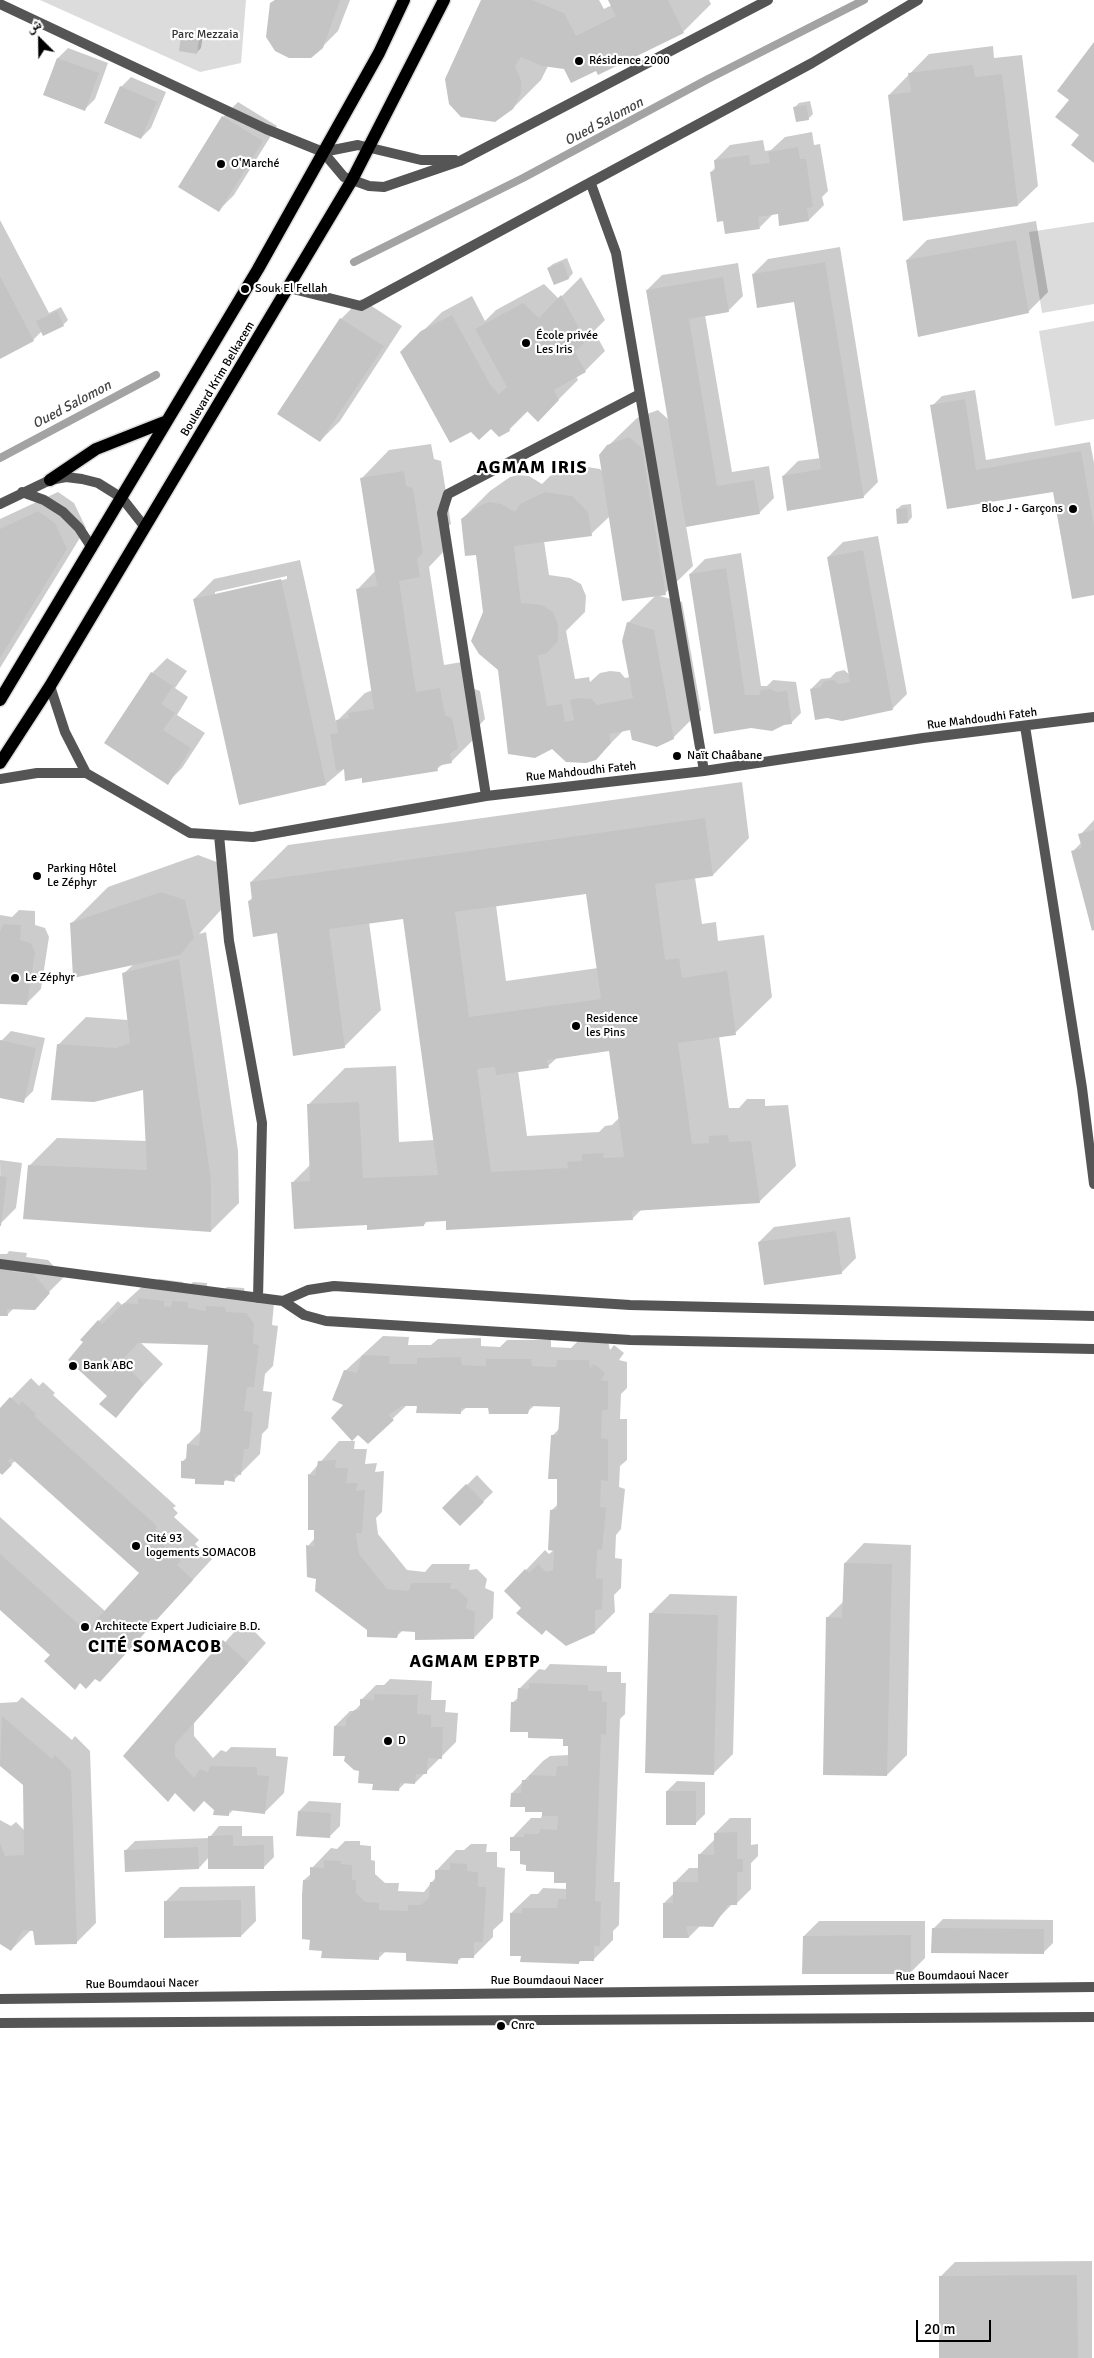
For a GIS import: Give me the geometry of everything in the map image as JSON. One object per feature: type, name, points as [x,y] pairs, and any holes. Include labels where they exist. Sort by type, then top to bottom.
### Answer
[{"type":"main road","name":"Boulevard Krim Belkacem","points":[[0,700],[258,269],[379,53],[404,0]]},
{"type":"main road","name":"Boulevard Krim Belkacem","points":[[0,763],[50,686],[352,180],[444,0]]},
{"type":"main road","points":[[50,480],[96,449],[168,420]]},
{"type":"street","points":[[0,4],[266,129],[323,152],[336,170],[352,180],[369,186],[384,187],[460,160],[768,0]]},
{"type":"street","points":[[289,288],[362,306],[812,63],[918,0]]},
{"type":"street","points":[[323,152],[350,146],[369,148],[421,160],[460,160]]},
{"type":"street","points":[[591,184],[616,253],[704,771]]},
{"type":"street","points":[[486,796],[442,513],[448,494],[640,394]]},
{"type":"street","points":[[0,504],[50,480],[66,477],[82,479],[98,483],[122,498],[144,526]]},
{"type":"street","points":[[22,492],[44,500],[63,512],[79,528],[92,548]]},
{"type":"street","points":[[50,686],[65,732],[86,773]]},
{"type":"street","name":"Rue Mahdoudhi Fateh","points":[[0,779],[37,773],[86,773],[190,833],[253,837],[486,796],[704,771],[923,738],[1094,717]]},
{"type":"street","points":[[1025,726],[1082,1088],[1094,1184]]},
{"type":"street","points":[[219,835],[229,941],[262,1123],[258,1298]]},
{"type":"street","points":[[0,1264],[282,1301],[304,1315],[326,1321],[630,1340],[1094,1349]]},
{"type":"street","points":[[282,1301],[308,1290],[334,1286],[630,1305],[1094,1316]]},
{"type":"street","name":"Rue Boumdaoui Nacer","points":[[0,1999],[1094,1987]]},
{"type":"street","points":[[0,2023],[1094,2017]]},
{"type":"green space","name":"Parc Mezzaia","points":[[40,0],[246,0],[241,63],[200,72]]},
{"type":"green space","points":[[1094,222],[1094,304],[1042,313],[1029,232]]},
{"type":"green space","points":[[1094,321],[1094,419],[1055,426],[1039,331]]},
{"type":"building","points":[[275,0],[340,0],[323,48],[311,58],[289,58],[275,51],[266,37],[270,3]]},
{"type":"building","name":"Résidence 2000","points":[[481,0],[532,0],[564,13],[576,36],[616,16],[608,0],[668,0],[684,33],[598,75],[596,71],[571,83],[564,69],[542,66],[521,57],[515,66],[521,80],[521,93],[513,109],[495,122],[461,117],[449,104],[445,79]]},
{"type":"building","points":[[181,35],[199,38],[197,54],[179,51]]},
{"type":"building","points":[[1094,42],[1094,163],[1071,145],[1079,135],[1055,117],[1069,100],[1057,91]]},
{"type":"building","points":[[57,58],[99,73],[85,111],[43,95]]},
{"type":"building","points":[[973,65],[975,77],[1002,74],[1018,206],[903,221],[888,95],[911,92],[908,73]]},
{"type":"building","points":[[120,86],[157,102],[141,139],[104,123]]},
{"type":"building","points":[[806,105],[809,120],[796,122],[793,107]]},
{"type":"building","name":"O'Marché","points":[[222,116],[263,141],[219,212],[178,187]]},
{"type":"building","points":[[798,147],[800,159],[806,159],[813,207],[807,208],[809,221],[779,226],[778,214],[758,217],[760,229],[725,234],[723,221],[717,222],[710,172],[715,171],[714,160],[749,155],[750,165],[770,163],[768,152]]},
{"type":"building","points":[[1016,240],[1029,313],[918,337],[906,260]]},
{"type":"building","points":[[563,262],[569,279],[554,285],[547,268]]},
{"type":"building","points":[[825,262],[864,498],[787,511],[782,476],[821,469],[794,302],[757,308],[752,274]]},
{"type":"building","points":[[0,276],[34,341],[0,359]]},
{"type":"building","points":[[723,277],[729,312],[689,319],[717,486],[754,480],[760,514],[686,527],[646,290]]},
{"type":"building","points":[[561,295],[586,341],[575,352],[586,372],[554,390],[559,400],[538,422],[527,411],[509,428],[510,431],[499,437],[491,429],[479,440],[471,432],[450,443],[400,352],[421,331],[452,315],[491,386],[499,394],[507,387],[475,329],[523,303],[539,318]]},
{"type":"building","points":[[57,311],[64,326],[43,336],[36,321]]},
{"type":"building","points":[[340,318],[384,346],[320,442],[277,414]]},
{"type":"building","points":[[965,399],[976,470],[1081,451],[1094,526],[1094,595],[1072,599],[1053,492],[947,509],[930,405]]},
{"type":"building","points":[[629,437],[642,448],[666,595],[622,601],[599,455],[607,445]]},
{"type":"building","points":[[404,471],[406,486],[413,488],[423,553],[417,558],[420,577],[399,581],[416,692],[440,688],[445,715],[452,718],[458,748],[450,754],[452,763],[437,766],[438,771],[362,783],[362,778],[345,781],[344,769],[336,771],[330,734],[338,733],[336,720],[349,718],[348,713],[374,709],[356,589],[377,586],[360,478]]},
{"type":"building","points":[[545,492],[572,496],[588,512],[592,536],[514,546],[521,603],[542,605],[553,612],[558,624],[558,641],[546,654],[538,655],[547,706],[562,704],[565,722],[574,720],[570,700],[592,699],[597,705],[633,698],[622,641],[627,622],[654,630],[674,739],[657,747],[632,740],[630,730],[609,734],[611,743],[596,760],[586,763],[566,762],[552,749],[535,758],[508,754],[498,670],[479,654],[471,641],[483,612],[476,555],[465,556],[461,519],[481,505],[489,502],[501,504],[515,512],[520,504]]},
{"type":"building","points":[[907,508],[908,523],[897,524],[896,509]]},
{"type":"building","points":[[38,511],[55,523],[67,549],[0,658],[0,529]]},
{"type":"building","points":[[863,550],[893,710],[842,721],[827,718],[815,720],[810,689],[821,687],[824,681],[834,680],[838,684],[850,682],[827,557]]},
{"type":"building","points":[[726,568],[745,695],[759,695],[761,690],[771,689],[776,692],[787,691],[792,724],[784,725],[772,731],[751,728],[714,734],[689,574]]},
{"type":"building","points":[[281,579],[326,785],[239,805],[193,599]]},
{"type":"building","points":[[151,672],[173,686],[161,704],[175,713],[163,730],[191,748],[168,785],[104,743]]},
{"type":"building","name":"Residence les Pins","points":[[705,818],[713,876],[655,884],[665,960],[679,958],[682,978],[727,971],[736,1035],[678,1043],[692,1144],[709,1143],[709,1136],[728,1135],[729,1142],[751,1141],[760,1203],[632,1211],[633,1220],[446,1230],[446,1221],[424,1222],[424,1226],[367,1230],[367,1225],[294,1229],[291,1182],[310,1181],[307,1104],[359,1102],[363,1178],[438,1175],[403,919],[329,929],[345,1048],[293,1056],[277,933],[253,937],[248,901],[252,900],[250,882]],"holes":[[[586,894],[601,999],[469,1017],[455,912]],[[609,1051],[624,1157],[603,1158],[604,1153],[582,1154],[582,1161],[567,1162],[568,1168],[491,1172],[477,1069],[495,1067],[496,1075],[549,1068],[547,1060]]]},
{"type":"building","points":[[1094,830],[1094,930],[1092,931],[1071,851],[1082,848],[1078,834]]},
{"type":"building","points":[[161,892],[185,900],[194,938],[180,955],[73,978],[70,923]]},
{"type":"building","name":"Le Zéphyr","points":[[3,924],[21,925],[20,940],[31,943],[35,953],[27,1005],[0,1004],[0,932]]},
{"type":"building","points":[[179,959],[211,1180],[211,1232],[23,1219],[28,1165],[147,1170],[143,1090],[94,1102],[51,1100],[57,1044],[116,1048],[130,1043],[122,973]]},
{"type":"building","points":[[0,1040],[36,1048],[24,1103],[0,1098]]},
{"type":"building","points":[[0,1176],[7,1177],[1,1226],[0,1226]]},
{"type":"building","points":[[836,1231],[842,1274],[764,1285],[758,1242]]},
{"type":"building","points":[[0,1266],[13,1268],[12,1272],[33,1274],[50,1293],[35,1310],[7,1309],[8,1316],[0,1316]]},
{"type":"building","points":[[138,1298],[164,1301],[164,1306],[171,1307],[172,1301],[188,1302],[188,1308],[206,1311],[206,1306],[225,1307],[226,1312],[246,1313],[254,1323],[253,1344],[259,1345],[254,1387],[247,1387],[244,1411],[253,1412],[249,1449],[244,1449],[241,1475],[234,1474],[235,1482],[224,1480],[224,1485],[195,1484],[195,1479],[181,1478],[181,1461],[186,1461],[187,1444],[199,1446],[208,1345],[138,1343],[121,1361],[144,1384],[116,1418],[99,1404],[107,1396],[68,1360],[83,1342],[80,1340],[98,1320],[102,1324],[124,1303],[138,1304]]},
{"type":"building","points":[[362,1355],[390,1356],[389,1364],[417,1364],[417,1358],[461,1357],[462,1365],[486,1366],[486,1359],[531,1359],[532,1366],[556,1367],[557,1360],[589,1360],[590,1368],[594,1364],[605,1373],[601,1380],[608,1381],[608,1409],[602,1411],[601,1438],[608,1439],[608,1481],[601,1480],[600,1507],[606,1508],[602,1550],[597,1549],[596,1578],[603,1579],[602,1609],[595,1610],[595,1633],[566,1646],[546,1630],[542,1635],[516,1613],[521,1608],[504,1591],[525,1569],[529,1573],[538,1564],[546,1572],[553,1570],[554,1551],[548,1550],[550,1510],[557,1509],[557,1479],[548,1479],[551,1435],[558,1435],[560,1407],[530,1406],[528,1414],[489,1414],[488,1408],[461,1408],[461,1414],[416,1413],[417,1406],[402,1406],[388,1415],[394,1420],[368,1444],[358,1435],[352,1441],[331,1418],[343,1405],[332,1400],[344,1370],[357,1373]]},
{"type":"building","name":"Cité 93 logements SOMACOB","points":[[10,1397],[19,1405],[22,1401],[36,1414],[34,1416],[157,1526],[155,1529],[160,1533],[156,1538],[181,1561],[177,1565],[193,1580],[100,1682],[95,1679],[86,1689],[80,1683],[75,1690],[44,1661],[50,1655],[0,1610],[0,1554],[86,1631],[139,1573],[11,1458],[8,1461],[12,1465],[2,1475],[0,1473],[0,1408]]},
{"type":"building","points":[[336,1460],[335,1468],[348,1468],[346,1483],[358,1483],[356,1491],[365,1490],[362,1533],[356,1533],[359,1554],[387,1589],[409,1591],[411,1583],[451,1583],[450,1589],[457,1589],[468,1599],[466,1608],[475,1612],[474,1639],[415,1640],[415,1632],[399,1631],[397,1638],[367,1637],[367,1630],[315,1591],[316,1579],[307,1577],[306,1545],[314,1547],[314,1530],[308,1530],[308,1474],[315,1476],[318,1461]]},
{"type":"building","points":[[466,1484],[484,1502],[460,1526],[442,1508]]},
{"type":"building","points":[[844,1563],[892,1564],[887,1776],[823,1775],[826,1617],[842,1618]]},
{"type":"building","points":[[649,1613],[718,1615],[714,1775],[645,1773]]},
{"type":"building","points":[[223,1640],[248,1663],[175,1744],[175,1756],[194,1778],[200,1769],[208,1772],[210,1766],[257,1767],[257,1775],[269,1776],[265,1814],[229,1810],[229,1816],[213,1815],[214,1810],[204,1801],[194,1812],[175,1793],[168,1802],[123,1756]]},
{"type":"building","points":[[529,1683],[588,1685],[588,1691],[602,1691],[602,1702],[607,1702],[606,1735],[601,1734],[595,1901],[601,1902],[600,1946],[594,1946],[594,1961],[579,1961],[579,1964],[520,1962],[521,1956],[510,1956],[510,1913],[522,1913],[522,1908],[557,1908],[558,1899],[566,1899],[566,1883],[554,1883],[554,1872],[526,1871],[526,1865],[520,1864],[520,1851],[510,1851],[510,1837],[524,1837],[524,1834],[539,1834],[540,1829],[557,1830],[558,1816],[542,1816],[542,1812],[525,1812],[525,1807],[510,1807],[511,1793],[521,1793],[522,1780],[529,1780],[529,1775],[556,1776],[557,1766],[568,1766],[568,1746],[563,1746],[563,1739],[528,1738],[528,1732],[510,1732],[511,1702],[517,1702],[518,1688],[529,1689]]},
{"type":"building","name":"D","points":[[374,1694],[418,1695],[417,1714],[431,1715],[431,1727],[443,1727],[442,1759],[428,1758],[427,1774],[416,1774],[415,1784],[400,1783],[399,1791],[372,1790],[373,1784],[358,1783],[359,1771],[354,1770],[344,1761],[345,1756],[333,1756],[334,1726],[346,1726],[346,1720],[354,1710],[360,1710],[360,1699],[374,1700]]},
{"type":"building","points":[[2,1716],[52,1759],[55,1755],[71,1771],[77,1944],[35,1945],[33,1931],[23,1930],[11,1951],[0,1944],[0,1843],[5,1856],[24,1855],[23,1785],[0,1766]]},
{"type":"building","points":[[666,1791],[696,1791],[696,1825],[666,1825]]},
{"type":"building","points":[[298,1811],[331,1813],[330,1838],[296,1836]]},
{"type":"building","points":[[737,1832],[737,1859],[743,1859],[743,1872],[737,1872],[737,1905],[728,1905],[713,1927],[686,1926],[689,1938],[663,1938],[663,1903],[673,1903],[673,1882],[698,1882],[698,1854],[714,1855],[714,1833]]},
{"type":"building","points":[[233,1835],[233,1846],[264,1845],[264,1869],[208,1869],[208,1836]]},
{"type":"building","points":[[198,1847],[199,1869],[125,1872],[124,1850]]},
{"type":"building","points":[[324,1860],[341,1861],[341,1864],[352,1865],[352,1880],[356,1880],[356,1893],[365,1902],[379,1903],[379,1910],[408,1911],[408,1905],[421,1905],[429,1898],[430,1882],[435,1882],[435,1870],[450,1870],[450,1863],[467,1864],[467,1871],[478,1872],[478,1887],[486,1887],[483,1942],[474,1942],[474,1958],[458,1958],[458,1964],[406,1961],[406,1953],[379,1952],[379,1960],[321,1958],[322,1951],[309,1950],[310,1940],[302,1939],[302,1895],[303,1880],[310,1880],[310,1867],[324,1868]]},
{"type":"building","points":[[241,1900],[241,1937],[164,1938],[164,1901]]},
{"type":"building","points":[[932,1928],[1044,1929],[1044,1954],[931,1953]]},
{"type":"building","points":[[911,1935],[911,1974],[802,1974],[803,1936]]},
{"type":"building","points":[[1077,2275],[1078,2358],[939,2358],[939,2276]]},
{"type":"waterway","name":"Oued Salomon","points":[[354,262],[523,178],[708,79],[864,0]]},
{"type":"waterway","name":"Oued Salomon","points":[[0,458],[156,375]]},
{"type":"place","name":"Résidence 2000","points":[[579,61]]},
{"type":"place","name":"O'Marché","points":[[221,164]]},
{"type":"place","name":"Souk El Fellah","points":[[245,289]]},
{"type":"place","name":"École privée Les Iris","points":[[526,343]]},
{"type":"place","name":"Bloc J - Garçons","points":[[1073,509]]},
{"type":"place","name":"Naït Chaâbane","points":[[677,756]]},
{"type":"place","name":"Parking Hôtel Le Zéphyr","points":[[37,876]]},
{"type":"place","name":"Le Zéphyr","points":[[15,978]]},
{"type":"place","name":"Residence les Pins","points":[[576,1026]]},
{"type":"place","name":"Bank ABC","points":[[73,1366]]},
{"type":"place","name":"Cité 93 logements SOMACOB","points":[[136,1546]]},
{"type":"place","name":"Architecte Expert Judiciaire B.D.","points":[[85,1627]]},
{"type":"place","name":"D","points":[[388,1741]]},
{"type":"place","name":"Cnrc","points":[[501,2026]]},
{"type":"district","name":"AGMAM IRIS","points":[[532,468]]},
{"type":"district","name":"CITÉ SOMACOB","points":[[155,1647]]},
{"type":"district","name":"AGMAM EPBTP","points":[[475,1662]]}]
